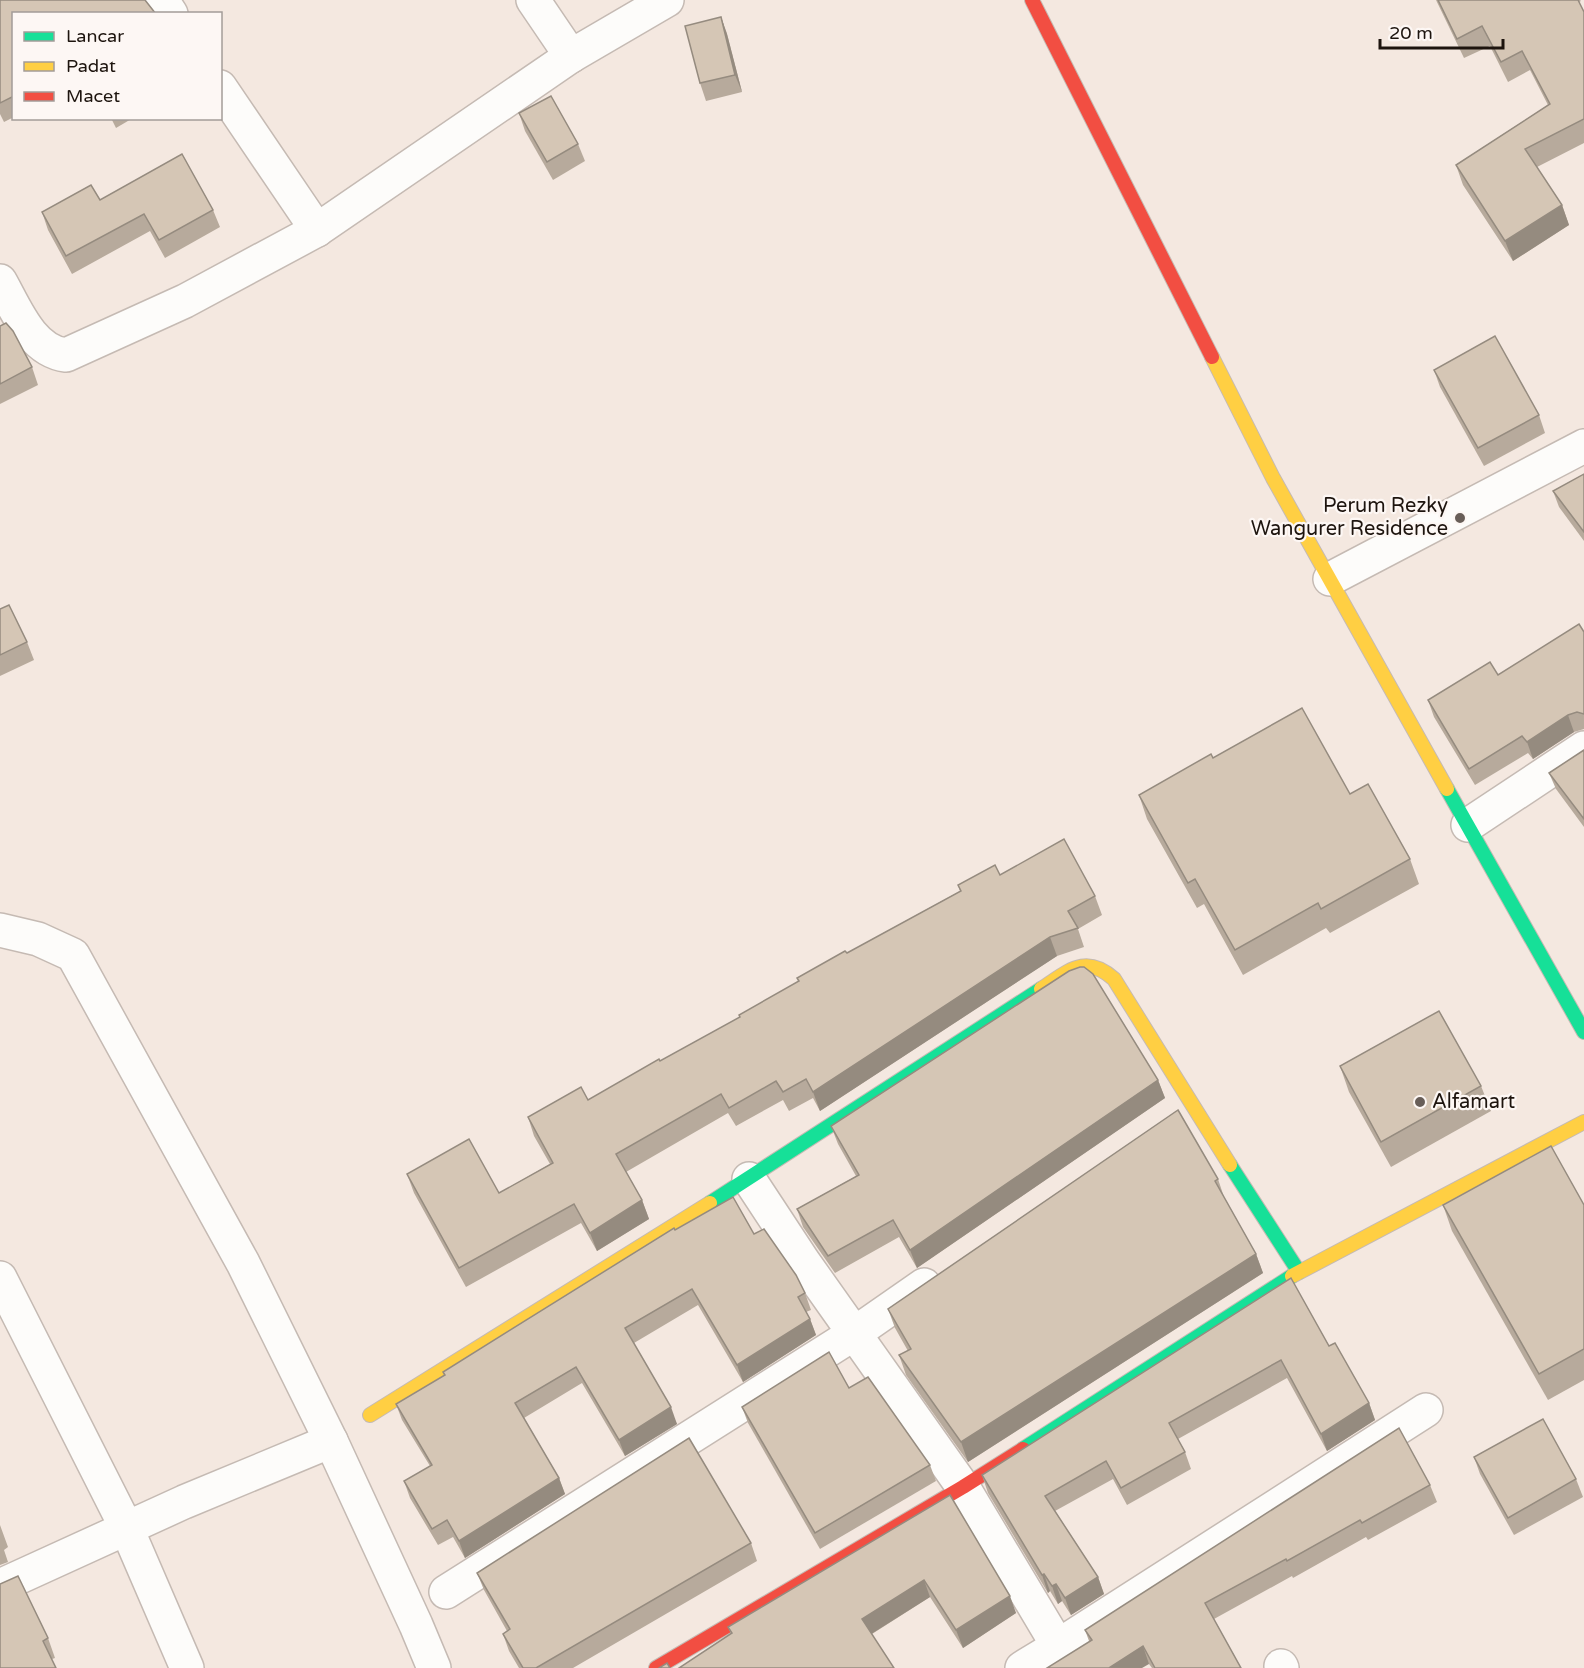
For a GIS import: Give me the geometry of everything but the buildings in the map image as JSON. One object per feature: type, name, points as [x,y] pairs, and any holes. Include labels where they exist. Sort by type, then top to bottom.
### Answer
[{"type":"street","points":[[533,0],[571,56]]},
{"type":"street","points":[[0,281],[30,333],[58,354],[66,355],[185,301],[317,230],[571,56],[667,0]]},
{"type":"street","points":[[1032,0],[1273,478],[1584,1032]]},
{"type":"street","points":[[222,90],[317,230]]},
{"type":"street","points":[[1330,579],[1584,446]]},
{"type":"street","points":[[1468,825],[1584,748]]},
{"type":"street","points":[[0,930],[38,939],[73,955],[243,1263],[331,1441],[434,1668]]},
{"type":"street","points":[[370,1415],[748,1179],[1067,972],[1089,964],[1101,966],[1114,979],[1181,1110],[1299,1272]]},
{"type":"street","points":[[656,1668],[963,1487],[1299,1272],[1584,1122]]},
{"type":"street","points":[[748,1179],[963,1487],[1058,1646]]},
{"type":"street","points":[[446,1592],[855,1333],[944,1272]]},
{"type":"street","points":[[0,1278],[127,1529],[187,1668]]},
{"type":"street","points":[[1022,1668],[1426,1410]]},
{"type":"street","points":[[0,1586],[184,1502],[331,1441]]},
{"type":"traffic: fast","points":[[1447,789],[1584,1032]]},
{"type":"traffic: fast","points":[[710,1203],[1041,989]]},
{"type":"traffic: fast","points":[[1230,1165],[1299,1272]]},
{"type":"traffic: fast","points":[[1023,1449],[1292,1276]]},
{"type":"traffic: slow","points":[[1212,357],[1273,478],[1447,789]]},
{"type":"traffic: slow","points":[[1041,989],[1068,972],[1085,966],[1104,971],[1114,979],[1230,1165]]},
{"type":"traffic: slow","points":[[1292,1276],[1584,1122]]},
{"type":"traffic: slow","points":[[370,1415],[710,1203]]},
{"type":"traffic: jam","points":[[1032,0],[1212,357]]},
{"type":"traffic: jam","points":[[656,1668],[963,1487],[1023,1449]]},
{"type":"place","name":"Perum Rezky Wangurer Residence","points":[[1460,518]]},
{"type":"place","name":"Alfamart","points":[[1420,1102]]}]
